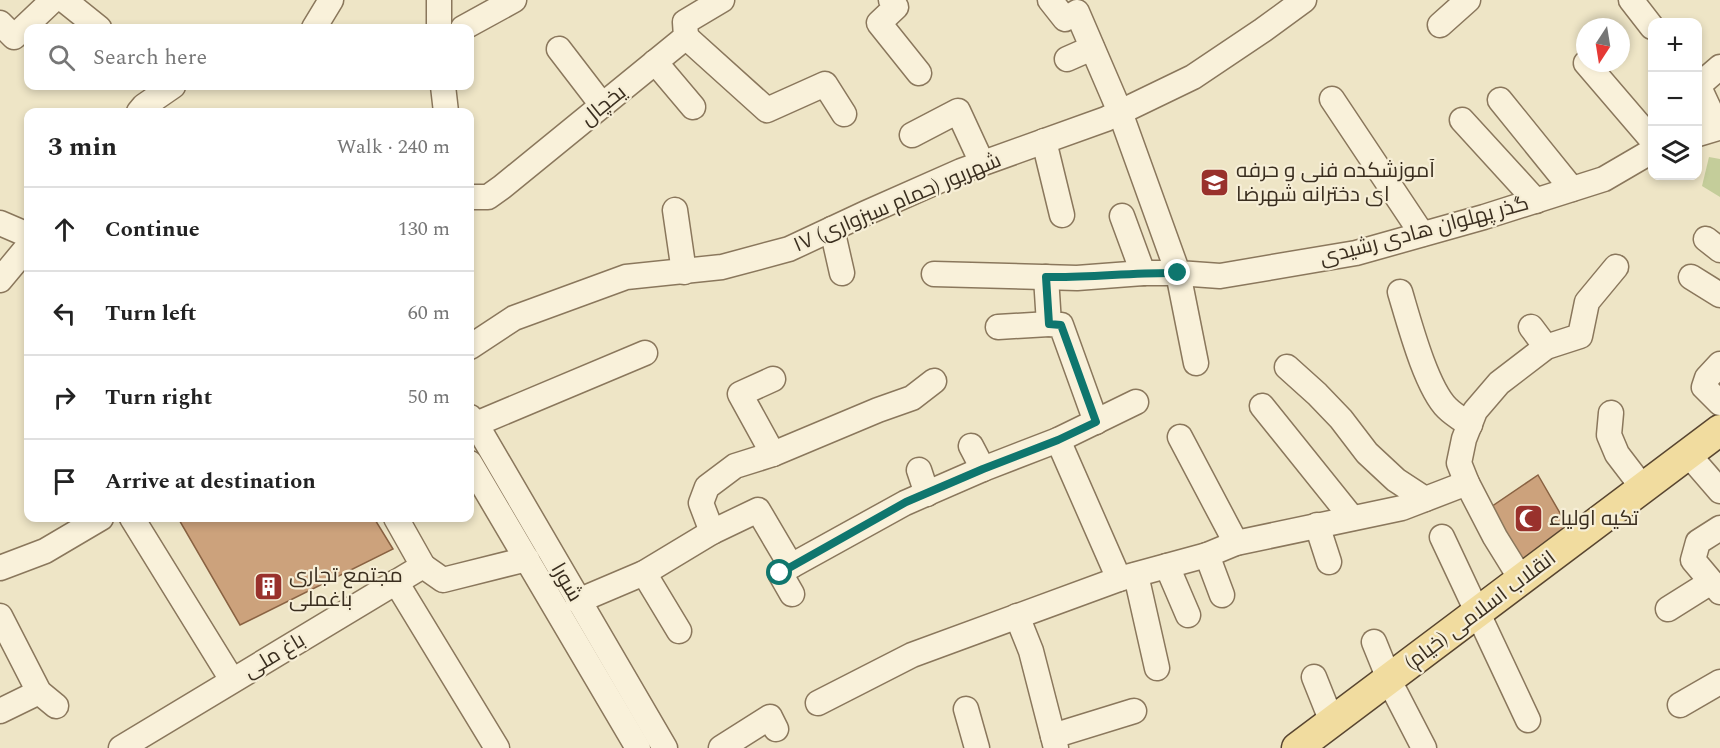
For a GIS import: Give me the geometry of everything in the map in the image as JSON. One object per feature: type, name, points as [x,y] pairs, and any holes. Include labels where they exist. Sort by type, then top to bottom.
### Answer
[{"type":"main road","name":"انقلاب اسلامی (خیام)","points":[[1297,748],[1332,722],[1391,685],[1478,612],[1720,430]]},
{"type":"street","points":[[28,24],[53,0]]},
{"type":"street","points":[[64,0],[94,24]]},
{"type":"street","points":[[316,24],[331,0]]},
{"type":"street","points":[[439,0],[439,24]]},
{"type":"street","points":[[470,24],[514,0]]},
{"type":"street","points":[[891,0],[896,7],[879,23],[919,73]]},
{"type":"street","points":[[1050,0],[1065,19],[1077,12],[1120,112],[1178,273],[1196,363]]},
{"type":"street","name":"۱۷ شهریور (حمام سبزواری)","points":[[474,344],[514,318],[626,277],[722,267],[789,249],[982,164],[1120,112],[1193,77],[1304,0]]},
{"type":"street","points":[[1440,25],[1468,0]]},
{"type":"street","points":[[1631,0],[1648,21]]},
{"type":"street","name":"یخچال","points":[[474,197],[488,196],[686,37],[685,22],[715,1]]},
{"type":"street","points":[[0,23],[14,38],[24,28]]},
{"type":"street","points":[[686,37],[767,110],[825,84],[844,114]]},
{"type":"street","points":[[1067,59],[1092,48]]},
{"type":"street","points":[[560,49],[602,105]]},
{"type":"street","points":[[655,62],[693,107]]},
{"type":"street","points":[[1702,83],[1720,67]]},
{"type":"street","points":[[1594,72],[1648,134]]},
{"type":"street","points":[[143,108],[167,90]]},
{"type":"street","points":[[442,108],[443,90]]},
{"type":"street","points":[[1332,99],[1422,234]]},
{"type":"street","points":[[1500,100],[1572,189]]},
{"type":"street","points":[[1702,104],[1708,131]]},
{"type":"street","points":[[912,135],[958,111],[982,164]]},
{"type":"street","points":[[1462,120],[1536,201]]},
{"type":"street","points":[[1044,141],[1062,215]]},
{"type":"street","name":"گذر پهلوان هادی رشیدی","points":[[934,274],[1077,278],[1143,273],[1220,276],[1356,253],[1604,179],[1648,154]]},
{"type":"street","points":[[675,210],[684,272]]},
{"type":"street","points":[[1122,216],[1143,273]]},
{"type":"street","points":[[0,223],[24,243]]},
{"type":"street","points":[[832,229],[842,273]]},
{"type":"street","points":[[0,240],[24,244]]},
{"type":"street","points":[[0,280],[24,249]]},
{"type":"street","points":[[1521,579],[1495,537],[1459,464],[1464,439],[1475,411],[1499,383],[1546,347],[1580,336],[1587,302],[1616,267]]},
{"type":"street","points":[[1046,277],[1049,324]]},
{"type":"street","points":[[1691,277],[1720,296]]},
{"type":"street","points":[[1400,292],[1417,348],[1433,386],[1446,408],[1470,425]]},
{"type":"street","points":[[998,327],[1061,325],[1096,422]]},
{"type":"street","points":[[1531,327],[1546,347]]},
{"type":"street","points":[[474,420],[645,353]]},
{"type":"street","points":[[1720,364],[1707,378],[1704,387],[1720,403]]},
{"type":"street","points":[[1287,367],[1341,419],[1366,453],[1396,480],[1425,499]]},
{"type":"street","points":[[773,379],[740,394],[773,454]]},
{"type":"street","points":[[712,532],[701,502],[707,487],[735,466],[773,454],[912,398],[934,381]]},
{"type":"street","points":[[792,594],[780,573],[791,566],[906,502],[1058,440],[1136,402]]},
{"type":"street","points":[[1262,406],[1352,518]]},
{"type":"street","points":[[1611,413],[1609,435],[1617,454],[1643,488]]},
{"type":"street","name":"شورا","points":[[474,422],[665,748]]},
{"type":"street","points":[[1180,437],[1236,543]]},
{"type":"street","points":[[1058,440],[1127,577],[1156,668]]},
{"type":"street","points":[[971,446],[983,469]]},
{"type":"street","points":[[1688,454],[1720,491]]},
{"type":"street","name":"شورا","points":[[474,470],[638,748]]},
{"type":"street","points":[[920,470],[927,494]]},
{"type":"street","points":[[818,703],[912,655],[1127,577],[1207,555],[1236,543],[1402,508],[1467,483]]},
{"type":"street","points":[[578,601],[644,573],[712,532],[758,510],[791,566]]},
{"type":"street","points":[[0,568],[45,551],[65,529],[88,522]]},
{"type":"street","name":"باغ ملی","points":[[134,522],[232,680]]},
{"type":"street","points":[[398,522],[423,566],[442,580],[527,559]]},
{"type":"street","points":[[1317,525],[1329,562]]},
{"type":"street","points":[[1668,609],[1716,587],[1694,560],[1698,542],[1720,528]]},
{"type":"street","points":[[1442,537],[1528,720]]},
{"type":"street","points":[[1207,555],[1222,594]]},
{"type":"street","name":"باغ ملی","points":[[121,748],[423,566]]},
{"type":"street","points":[[1167,566],[1188,615]]},
{"type":"street","points":[[644,573],[679,631]]},
{"type":"street","points":[[396,582],[497,748]]},
{"type":"street","points":[[0,616],[48,699],[0,711]]},
{"type":"street","points":[[1017,616],[1031,651],[1055,742],[1134,711]]},
{"type":"street","points":[[1374,642],[1391,685],[1424,748]]},
{"type":"street","points":[[1314,677],[1332,722]]},
{"type":"street","points":[[1680,705],[1720,682]]},
{"type":"street","points":[[966,710],[977,748]]},
{"type":"street","points":[[721,748],[770,717],[776,729]]},
{"type":"green space","points":[[1709,157],[1720,159],[1720,197],[1702,186]]},
{"type":"building","name":"تکیه اولیاء","points":[[1538,475],[1568,527],[1519,565],[1488,509]]},
{"type":"building","name":"مجتمع تجاری باغملی","points":[[180,522],[376,522],[393,549],[240,625]]},
{"type":"place","name":"آموزشکده فنی و حرفه ای دخترانه شهرضا","points":[[1215,182]]},
{"type":"place","name":"تکیه اولیاء","points":[[1528,518]]},
{"type":"place","name":"مجتمع تجاری باغملی","points":[[268,587]]},
{"type":"route","points":[[780,573],[906,502],[1058,440],[1096,422],[1061,325],[1049,324],[1046,277],[1077,278],[1178,273]]}]
